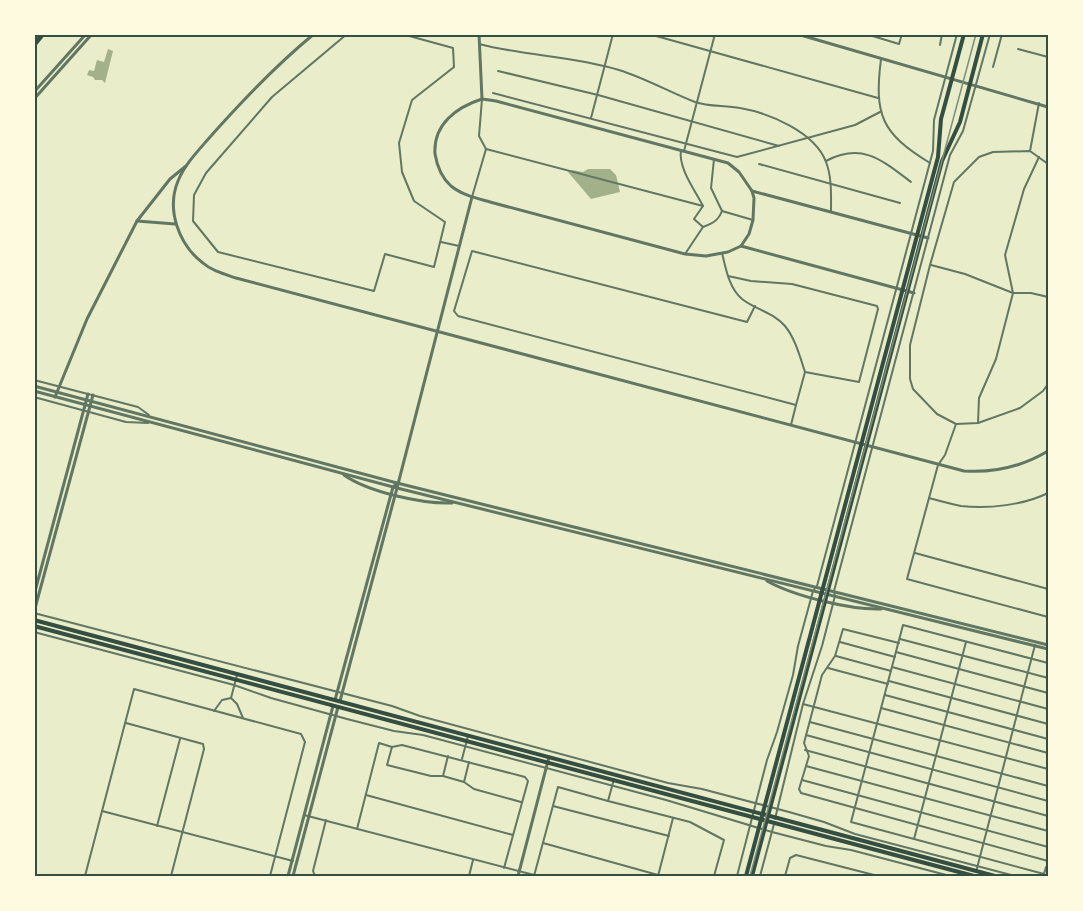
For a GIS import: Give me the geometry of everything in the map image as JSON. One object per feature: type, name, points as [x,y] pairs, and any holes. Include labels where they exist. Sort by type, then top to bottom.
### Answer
[{"type":"highway","points":[[34,45],[43,34]]},
{"type":"main road","points":[[920,236],[938,157],[941,119],[963,34]]},
{"type":"main road","points":[[752,876],[764,817],[905,290],[942,161],[960,122],[983,34]]},
{"type":"main road","points":[[34,620],[236,677]]},
{"type":"main road","points":[[34,626],[337,703],[753,814],[962,873],[976,872],[995,876]]},
{"type":"main road","points":[[746,876],[761,829]]},
{"type":"street","points":[[34,92],[86,34]]},
{"type":"street","points":[[34,99],[92,34]]},
{"type":"street","points":[[306,34],[309,38]]},
{"type":"street","points":[[56,397],[87,319],[137,221],[170,178],[187,165],[235,109],[314,34]]},
{"type":"street","points":[[347,34],[272,97],[206,173],[194,195],[193,221],[218,252],[374,291],[385,254],[434,267],[446,222],[414,201],[402,172],[399,143],[412,100],[454,67],[453,48],[402,34]]},
{"type":"street","points":[[293,876],[336,716],[337,703],[486,149],[479,136],[482,99],[479,34]]},
{"type":"street","points":[[591,118],[613,34]]},
{"type":"street","points":[[650,34],[878,98]]},
{"type":"street","points":[[703,206],[680,156],[686,143],[715,34]]},
{"type":"street","points":[[797,34],[1048,107]]},
{"type":"street","points":[[866,34],[899,44],[902,34]]},
{"type":"street","points":[[939,45],[942,34]]},
{"type":"street","points":[[737,876],[930,163],[933,151],[934,120],[957,34]]},
{"type":"street","points":[[760,876],[803,704],[834,602],[834,591],[950,155],[963,131],[990,34]]},
{"type":"street","points":[[993,66],[1002,34]]},
{"type":"street","points":[[479,44],[511,52],[570,59],[621,70],[697,103],[738,107],[759,112],[786,123],[809,139],[826,161],[831,213]]},
{"type":"street","points":[[1018,49],[1048,57]]},
{"type":"street","points":[[881,59],[878,98],[880,112],[886,125],[900,141],[930,163]]},
{"type":"street","points":[[498,71],[598,94],[691,123],[780,147]]},
{"type":"street","points":[[493,93],[737,157],[855,125],[880,112]]},
{"type":"street","points":[[741,246],[749,234],[753,220],[752,191],[739,172],[728,164],[496,100],[482,99],[470,102],[452,114],[438,131],[435,145],[436,159],[441,174],[453,187],[472,197],[685,254],[699,256],[722,253],[741,246],[914,292]]},
{"type":"street","points":[[1030,151],[1039,104]]},
{"type":"street","points":[[486,149],[703,206]]},
{"type":"street","points":[[1048,164],[1030,151],[993,152],[979,157],[954,182],[910,345],[910,379],[913,389],[937,414],[956,423],[978,423],[1020,408],[1043,392],[1048,384]]},
{"type":"street","points":[[826,161],[836,155],[860,152],[882,160],[910,182]]},
{"type":"street","points":[[978,423],[979,398],[996,359],[1013,294],[1005,255],[1024,189],[1039,157]]},
{"type":"street","points":[[685,254],[703,227],[719,219],[722,211],[711,188],[714,159]]},
{"type":"street","points":[[759,164],[900,203]]},
{"type":"street","points":[[187,165],[175,191],[175,224],[193,253],[203,263],[215,271],[236,278],[964,471],[1003,469],[1048,451]]},
{"type":"street","points":[[752,191],[928,238]]},
{"type":"street","points":[[703,206],[694,219],[703,227]]},
{"type":"street","points":[[722,211],[753,220]]},
{"type":"street","points":[[137,221],[175,224]]},
{"type":"street","points":[[441,242],[459,246]]},
{"type":"street","points":[[755,306],[747,322],[472,251],[454,311],[458,316],[796,405]]},
{"type":"street","points":[[722,253],[735,291],[743,300],[772,314],[784,324],[791,334],[805,372],[790,425]]},
{"type":"street","points":[[930,265],[965,274],[1013,294],[1031,293],[1048,297]]},
{"type":"street","points":[[728,276],[751,281],[792,284],[877,306],[858,382],[805,372]]},
{"type":"street","points":[[34,380],[138,407],[151,417]]},
{"type":"street","points":[[34,386],[397,483],[817,586],[835,596],[1048,647]]},
{"type":"street","points":[[34,391],[395,488],[813,591],[834,591],[1035,644]]},
{"type":"street","points":[[34,595],[91,395]]},
{"type":"street","points":[[34,397],[126,422],[152,423]]},
{"type":"street","points":[[86,411],[34,613],[340,692],[668,783],[702,789],[778,809],[976,872],[1015,876]]},
{"type":"street","points":[[956,423],[945,455],[938,465],[907,579],[1048,616]]},
{"type":"street","points":[[342,474],[357,484],[393,494],[432,503],[456,503]]},
{"type":"street","points":[[929,498],[961,506],[991,506],[1019,502],[1048,492]]},
{"type":"street","points":[[914,552],[1048,589]]},
{"type":"street","points":[[763,578],[783,590],[822,600],[864,610],[888,609]]},
{"type":"street","points":[[899,643],[843,629],[836,656],[822,675],[806,735],[805,750],[809,756],[799,789],[801,793],[855,808],[918,826],[1048,860],[1044,874],[851,822],[855,808],[881,708],[885,695],[896,652],[899,643],[903,625],[1048,663]]},
{"type":"street","points":[[34,632],[234,685],[331,715],[546,768],[772,832],[950,876]]},
{"type":"street","points":[[900,639],[1048,678]]},
{"type":"street","points":[[914,839],[966,641]]},
{"type":"street","points":[[839,642],[895,657]]},
{"type":"street","points":[[976,872],[1035,644]]},
{"type":"street","points":[[896,652],[1048,693]]},
{"type":"street","points":[[836,656],[891,671]]},
{"type":"street","points":[[892,667],[1048,709]]},
{"type":"street","points":[[828,668],[1048,724]]},
{"type":"street","points":[[231,698],[236,677]]},
{"type":"street","points":[[85,876],[134,689],[301,734],[305,742],[270,876]]},
{"type":"street","points":[[885,695],[1048,739]]},
{"type":"street","points":[[214,711],[222,700],[231,698]]},
{"type":"street","points":[[231,698],[237,704],[243,718]]},
{"type":"street","points":[[288,876],[331,715],[337,703]]},
{"type":"street","points":[[803,704],[1048,769]]},
{"type":"street","points":[[881,708],[1048,753]]},
{"type":"street","points":[[810,722],[1048,786]]},
{"type":"street","points":[[125,723],[203,744],[204,749],[171,876]]},
{"type":"street","points":[[806,735],[1048,801]]},
{"type":"street","points":[[157,826],[180,738]]},
{"type":"street","points":[[462,760],[468,738]]},
{"type":"street","points":[[357,829],[379,743],[392,747],[402,745],[448,756],[525,777],[528,781],[504,868]]},
{"type":"street","points":[[392,747],[387,765],[431,776],[443,776],[464,782],[474,789],[522,802]]},
{"type":"street","points":[[805,750],[1048,816]]},
{"type":"street","points":[[443,776],[448,756]]},
{"type":"street","points":[[518,876],[549,760]]},
{"type":"street","points":[[464,782],[469,762]]},
{"type":"street","points":[[806,766],[1048,831]]},
{"type":"street","points":[[608,801],[614,777]]},
{"type":"street","points":[[802,780],[1048,847]]},
{"type":"street","points":[[534,876],[558,787],[690,822],[724,840],[714,876]]},
{"type":"street","points":[[366,795],[513,835]]},
{"type":"street","points":[[553,806],[669,836]]},
{"type":"street","points":[[102,811],[297,862]]},
{"type":"street","points":[[304,815],[538,876]]},
{"type":"street","points":[[543,843],[658,876],[674,818]]},
{"type":"street","points":[[315,876],[313,871],[326,820]]},
{"type":"street","points":[[785,876],[790,858],[796,855],[879,876]]},
{"type":"street","points":[[469,876],[473,860]]},
{"type":"shaded area","points":[[108,49],[113,51],[105,83],[87,75],[89,70],[94,71],[97,60],[104,62]]},
{"type":"shaded area","points":[[588,169],[610,169],[616,175],[620,192],[591,199],[568,172],[572,170],[583,172]]},
{"type":"tram line","points":[[750,876],[976,34]]}]
